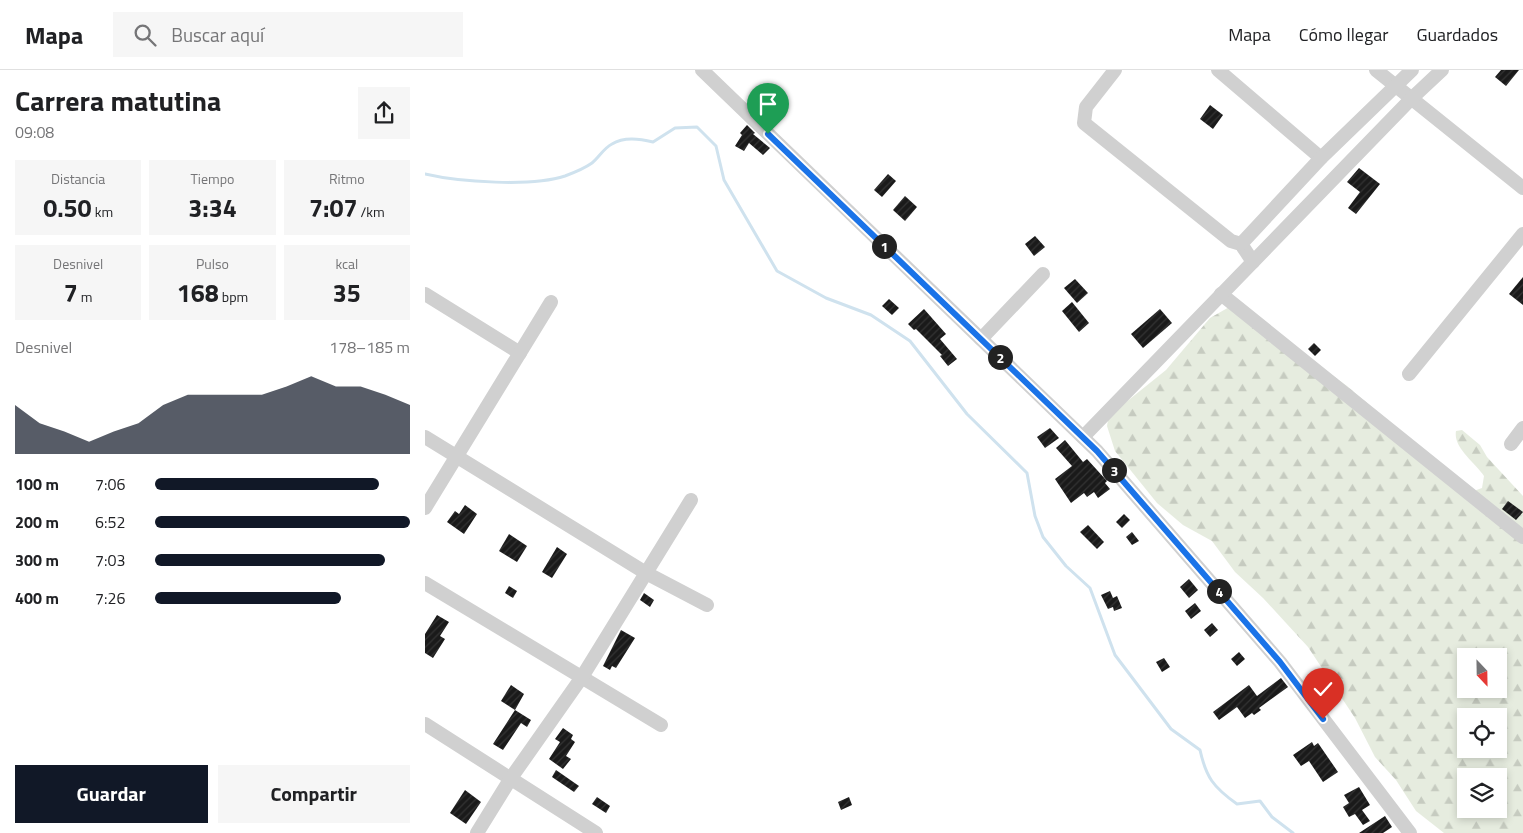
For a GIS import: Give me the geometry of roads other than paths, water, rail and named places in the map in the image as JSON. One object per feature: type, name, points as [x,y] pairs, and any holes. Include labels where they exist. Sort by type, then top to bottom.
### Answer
[{"type":"street","points":[[702,70],[1083,437],[1280,662],[1410,833]]},
{"type":"street","points":[[1115,70],[1086,107],[1084,123],[1231,242],[1241,244],[1253,262]]},
{"type":"street","points":[[1219,70],[1321,158]]},
{"type":"street","points":[[1376,70],[1523,188]]},
{"type":"street","points":[[1241,244],[1321,158],[1412,70]]},
{"type":"street","points":[[1083,437],[1411,99],[1442,70]]},
{"type":"street","points":[[1409,374],[1523,234]]},
{"type":"street","points":[[981,339],[1043,274]]},
{"type":"street","points":[[425,294],[520,353]]},
{"type":"street","points":[[1221,294],[1523,537]]},
{"type":"street","points":[[425,508],[551,302]]},
{"type":"street","points":[[1511,444],[1523,428]]},
{"type":"street","points":[[425,437],[646,573],[707,605]]},
{"type":"street","points":[[477,833],[511,778],[582,677],[691,500]]},
{"type":"street","points":[[425,583],[661,726]]},
{"type":"street","points":[[425,724],[596,833]]},
{"type":"waterway","points":[[425,174],[495,182],[551,179],[565,176],[586,167],[606,148],[621,140],[632,139],[653,142],[675,128],[697,127],[716,146],[724,180],[777,271],[826,298],[871,315],[910,341],[967,414],[1027,473],[1035,516],[1043,537],[1066,566],[1090,588],[1115,655],[1171,729],[1200,750],[1208,774],[1216,787],[1237,804],[1260,801],[1272,817],[1293,833]]}]
